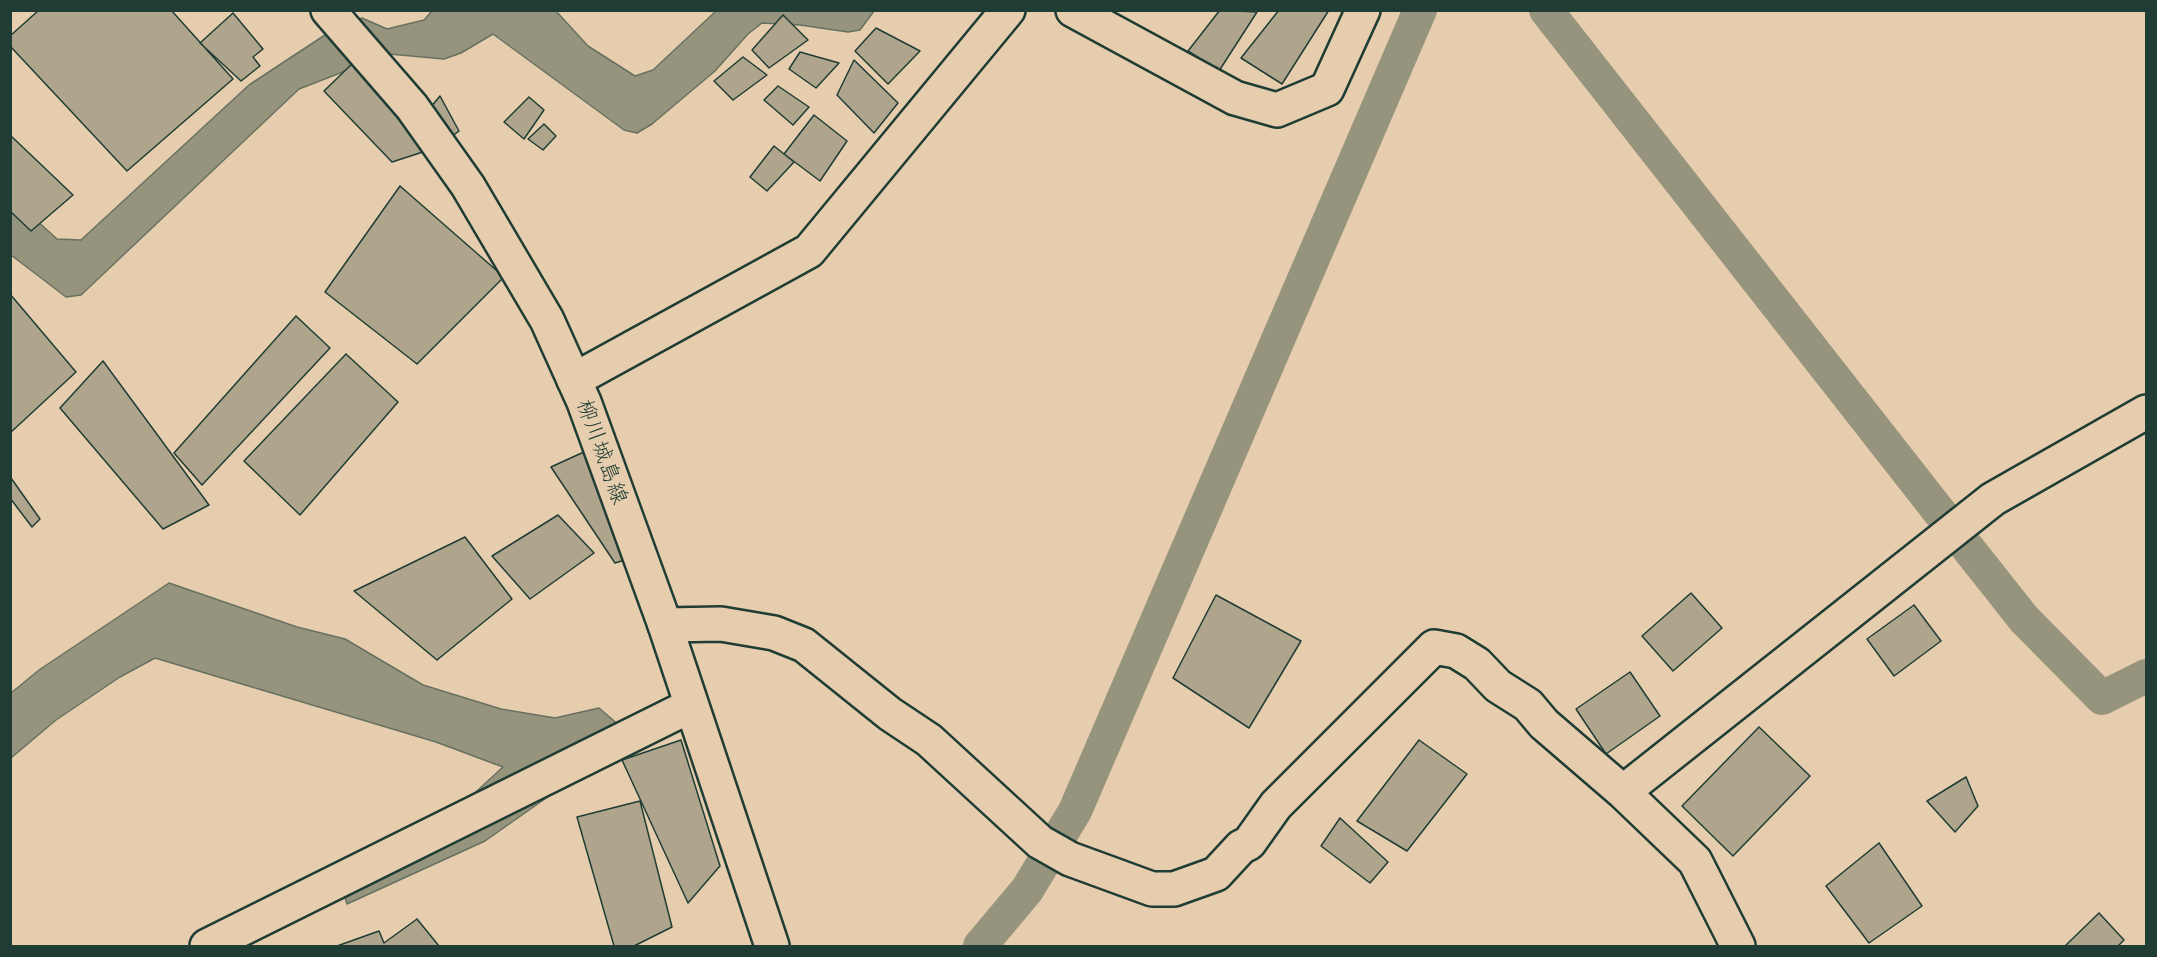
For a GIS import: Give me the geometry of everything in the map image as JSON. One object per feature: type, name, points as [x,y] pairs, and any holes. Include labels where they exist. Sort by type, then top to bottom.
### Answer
[{"type":"street","name":"柳川城島線","points":[[328,10],[412,107],[468,186],[547,320],[574,380],[665,625],[690,706],[772,946]]},
{"type":"street","points":[[574,380],[809,251],[1008,10]]},
{"type":"street","points":[[1073,10],[1235,98],[1276,110],[1327,89],[1363,10]]},
{"type":"street","points":[[1623,792],[1993,499],[2146,412]]},
{"type":"street","points":[[665,625],[721,624],[774,633],[804,645],[890,714],[929,740],[1040,842],[1070,859],[1152,889],[1174,889],[1216,874],[1240,847],[1249,843],[1276,805],[1434,647],[1456,651],[1477,664],[1498,686],[1527,705],[1544,724],[1623,792],[1695,861],[1738,946]]},
{"type":"street","points":[[207,946],[690,706]]},
{"type":"shaded area","points":[[432,11],[556,11],[588,46],[635,76],[653,70],[716,11],[874,11],[860,30],[848,32],[800,25],[762,23],[748,34],[715,71],[652,124],[637,133],[624,130],[493,34],[461,53],[444,59],[389,54],[299,89],[81,295],[66,297],[11,255],[10,196],[57,239],[81,240],[249,85],[328,33],[362,18],[387,29],[424,20]]},
{"type":"shaded area","points":[[169,583],[297,627],[345,639],[423,685],[501,709],[555,718],[599,708],[627,732],[569,782],[485,841],[347,904],[344,894],[453,813],[503,767],[436,742],[155,658],[120,677],[56,720],[11,758],[11,693],[39,670]]},
{"type":"building","points":[[39,10],[171,10],[233,79],[127,171],[10,46],[10,36]]},
{"type":"building","points":[[1220,10],[1257,12],[1219,71],[1188,51]]},
{"type":"building","points":[[1279,10],[1329,10],[1282,84],[1241,58]]},
{"type":"building","points":[[233,13],[263,49],[253,57],[260,66],[241,81],[200,43]]},
{"type":"building","points":[[783,15],[808,40],[769,68],[752,50]]},
{"type":"building","points":[[876,28],[920,51],[888,84],[855,51]]},
{"type":"building","points":[[800,52],[839,63],[816,88],[789,69]]},
{"type":"building","points":[[743,57],[767,75],[733,100],[714,81]]},
{"type":"building","points":[[356,60],[429,150],[392,162],[324,91]]},
{"type":"building","points":[[854,60],[898,103],[874,133],[837,95]]},
{"type":"building","points":[[778,86],[809,107],[793,125],[764,100]]},
{"type":"building","points":[[440,96],[459,131],[446,141],[425,114]]},
{"type":"building","points":[[529,97],[544,110],[524,139],[504,122]]},
{"type":"building","points":[[814,115],[847,141],[820,181],[784,154]]},
{"type":"building","points":[[544,124],[556,136],[543,150],[528,139]]},
{"type":"building","points":[[10,135],[73,195],[31,231],[10,211]]},
{"type":"building","points":[[774,146],[794,162],[767,191],[750,177]]},
{"type":"building","points":[[400,186],[504,277],[417,364],[325,292]]},
{"type":"building","points":[[10,294],[76,372],[10,433]]},
{"type":"building","points":[[296,316],[330,348],[202,485],[174,453]]},
{"type":"building","points":[[346,354],[398,402],[300,515],[244,461]]},
{"type":"building","points":[[103,361],[209,505],[163,529],[60,408]]},
{"type":"building","points":[[586,451],[628,559],[615,563],[551,467]]},
{"type":"building","points":[[11,478],[40,519],[32,527],[10,498]]},
{"type":"building","points":[[558,515],[594,553],[530,599],[492,556]]},
{"type":"building","points":[[465,537],[512,599],[437,660],[354,591]]},
{"type":"building","points":[[1691,593],[1722,628],[1673,671],[1642,636]]},
{"type":"building","points":[[1216,595],[1301,641],[1249,728],[1173,678]]},
{"type":"building","points":[[1914,605],[1941,641],[1894,676],[1867,639]]},
{"type":"building","points":[[1630,672],[1660,716],[1606,754],[1576,709]]},
{"type":"building","points":[[1759,727],[1810,776],[1733,856],[1682,806]]},
{"type":"building","points":[[681,740],[720,866],[688,903],[622,760]]},
{"type":"building","points":[[1419,740],[1467,774],[1407,851],[1357,821]]},
{"type":"building","points":[[1966,777],[1978,806],[1955,832],[1927,801]]},
{"type":"building","points":[[640,801],[672,927],[634,946],[614,946],[577,817]]},
{"type":"building","points":[[1340,818],[1388,862],[1370,883],[1321,846]]},
{"type":"building","points":[[1879,843],[1922,906],[1869,943],[1826,886]]},
{"type":"building","points":[[2099,913],[2124,940],[2118,946],[2065,946]]},
{"type":"building","points":[[417,919],[439,946],[337,946],[379,931],[384,943]]},
{"type":"waterway","points":[[980,946],[1027,890],[1075,811],[1420,10]]},
{"type":"waterway","points":[[1546,10],[1941,514]]},
{"type":"waterway","points":[[1967,547],[2024,619],[2102,698],[2146,676]]}]
